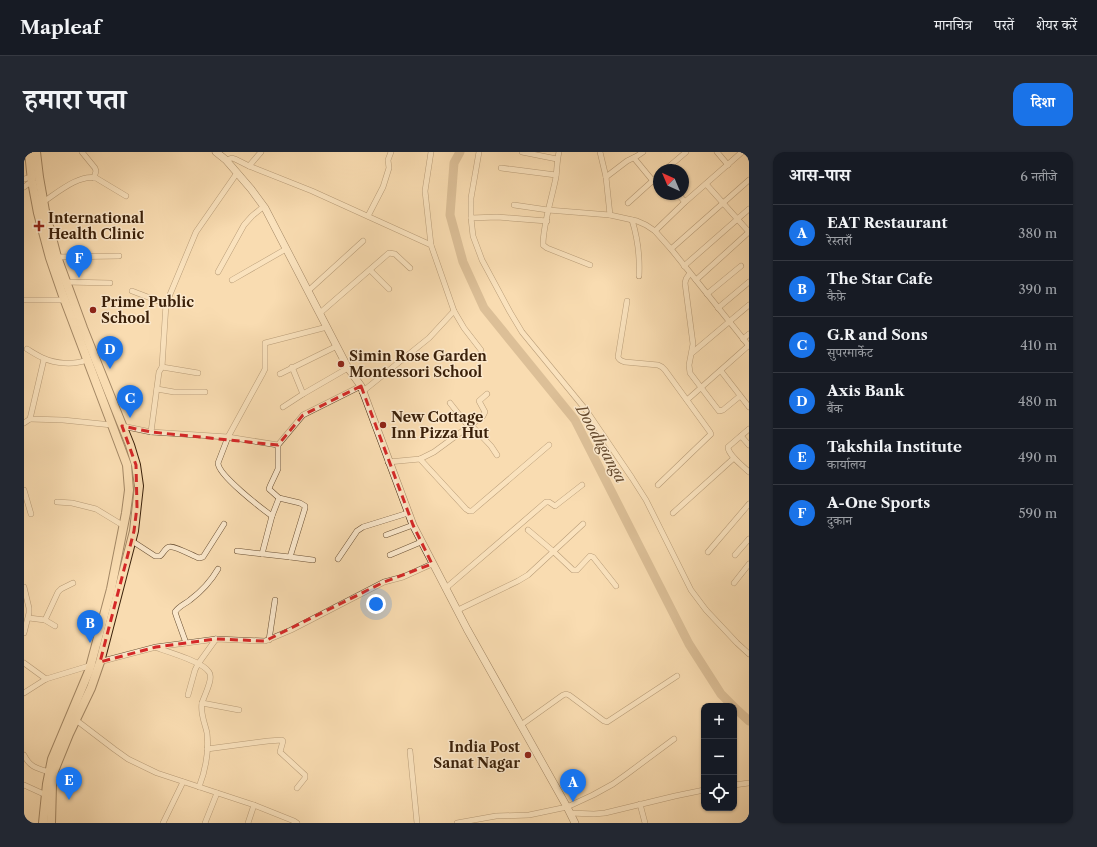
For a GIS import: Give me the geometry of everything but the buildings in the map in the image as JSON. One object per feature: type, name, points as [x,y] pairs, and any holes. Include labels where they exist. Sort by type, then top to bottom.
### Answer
[{"type":"main road","points":[[29,152],[29,179],[50,258],[64,300],[127,465],[129,490],[124,526],[111,589],[89,671],[52,759],[43,823]]},
{"type":"main road","points":[[36,152],[43,202],[57,258],[82,328],[130,445],[136,465],[139,486],[132,541],[100,662],[91,688],[66,741],[54,771],[51,823]]},
{"type":"main road","points":[[216,152],[226,160],[251,189],[263,207],[336,346],[362,389],[412,525],[575,823]]},
{"type":"street","points":[[82,152],[95,168],[96,171],[94,178]]},
{"type":"street","points":[[249,166],[261,152]]},
{"type":"street","points":[[368,216],[383,187],[389,168],[388,160],[391,152]]},
{"type":"street","points":[[430,152],[425,191],[431,245],[454,311],[464,328],[481,350]]},
{"type":"street","points":[[479,152],[472,198],[471,218],[474,236],[482,260],[522,332],[586,410],[646,500],[691,590],[706,610],[749,654]]},
{"type":"street","points":[[522,152],[557,159]]},
{"type":"street","points":[[559,152],[543,245],[544,247],[590,265]]},
{"type":"street","points":[[600,152],[606,177],[610,215]]},
{"type":"street","points":[[606,177],[627,160],[634,158],[643,152]]},
{"type":"street","points":[[672,164],[686,152]]},
{"type":"street","points":[[717,152],[728,165]]},
{"type":"street","points":[[655,231],[685,202],[742,152]]},
{"type":"street","points":[[226,160],[232,158],[312,191],[431,245]]},
{"type":"street","points":[[628,203],[653,181],[634,158]]},
{"type":"street","points":[[501,168],[556,175]]},
{"type":"street","points":[[151,432],[159,372],[162,367],[166,304],[196,232],[237,173]]},
{"type":"street","points":[[43,202],[71,184],[84,178],[91,177],[101,181],[126,196]]},
{"type":"street","points":[[24,187],[29,179]]},
{"type":"street","points":[[671,249],[749,180]]},
{"type":"street","points":[[696,280],[749,232],[706,184]]},
{"type":"street","points":[[514,205],[548,210],[610,215],[632,220],[646,225],[655,231],[671,249],[749,346],[687,400]]},
{"type":"street","points":[[218,272],[244,225],[263,207]]},
{"type":"street","points":[[684,266],[749,209]]},
{"type":"street","points":[[471,218],[497,217],[547,221]]},
{"type":"street","points":[[632,220],[639,248],[639,276]]},
{"type":"street","points":[[308,291],[363,241]]},
{"type":"street","points":[[232,280],[286,249]]},
{"type":"street","points":[[320,313],[391,253],[395,254],[410,268]]},
{"type":"street","points":[[57,258],[119,256]]},
{"type":"street","points":[[708,294],[742,266]]},
{"type":"street","points":[[370,270],[390,289]]},
{"type":"street","points":[[690,274],[685,283],[693,344],[689,369],[690,373],[721,411],[740,396]]},
{"type":"street","points":[[66,282],[110,283]]},
{"type":"street","points":[[718,308],[749,282]]},
{"type":"street","points":[[132,291],[166,304]]},
{"type":"street","points":[[24,300],[64,300]]},
{"type":"street","points":[[628,301],[618,357],[619,359],[625,362],[662,367],[711,434],[658,485]]},
{"type":"street","points":[[692,353],[749,305]]},
{"type":"street","points":[[290,558],[305,508],[304,505],[300,503],[279,498],[269,489],[278,469],[278,445],[303,415],[362,389],[428,338],[454,311]]},
{"type":"street","points":[[272,516],[248,497],[222,473],[218,466],[219,459],[228,437],[263,373],[265,343],[327,327]]},
{"type":"street","points":[[743,339],[749,334]]},
{"type":"street","points":[[280,374],[336,346]]},
{"type":"street","points":[[27,349],[44,359],[61,363],[82,362],[87,360]]},
{"type":"street","points":[[24,424],[30,419],[44,359]]},
{"type":"street","points":[[162,367],[198,373]]},
{"type":"street","points":[[292,367],[303,394]]},
{"type":"street","points":[[283,408],[303,394],[348,368]]},
{"type":"street","points":[[720,371],[749,407]]},
{"type":"street","points":[[157,388],[174,392],[204,392]]},
{"type":"street","points":[[388,462],[420,459],[434,452],[484,414],[485,412],[479,401],[487,394]]},
{"type":"street","points":[[450,403],[498,455]]},
{"type":"street","points":[[30,419],[112,424]]},
{"type":"street","points":[[122,426],[151,432],[228,437],[278,445]]},
{"type":"street","points":[[749,429],[728,447],[734,458],[749,472]]},
{"type":"street","points":[[741,436],[749,446]]},
{"type":"street","points":[[420,459],[469,511],[478,506],[549,445]]},
{"type":"street","points":[[673,513],[734,458]]},
{"type":"street","points":[[446,588],[546,502],[549,502],[555,506],[582,485]]},
{"type":"street","points":[[24,490],[31,514]]},
{"type":"street","points":[[262,554],[272,516],[279,498]]},
{"type":"street","points":[[58,502],[72,503],[96,510],[124,526]]},
{"type":"street","points":[[708,552],[749,504]]},
{"type":"street","points":[[338,559],[357,531],[363,527],[408,513]]},
{"type":"street","points":[[132,541],[155,556],[160,556],[167,548],[171,547],[201,558],[224,524]]},
{"type":"street","points":[[458,610],[528,575],[583,524]]},
{"type":"street","points":[[386,535],[412,525]]},
{"type":"street","points":[[528,530],[575,571],[589,557],[592,556],[616,586]]},
{"type":"street","points":[[735,555],[749,539]]},
{"type":"street","points":[[390,555],[421,542]]},
{"type":"street","points":[[237,551],[313,560]]},
{"type":"street","points":[[24,693],[46,679],[100,662],[156,647],[216,639],[269,640],[384,582],[403,577],[432,564]]},
{"type":"street","points":[[734,583],[749,564]]},
{"type":"street","points":[[186,643],[176,612],[178,608],[190,600],[210,581],[218,569]]},
{"type":"street","points":[[45,620],[58,592],[73,583]]},
{"type":"street","points":[[24,587],[29,608],[29,618],[24,633]]},
{"type":"street","points":[[269,640],[275,600]]},
{"type":"street","points":[[29,618],[45,620],[55,626]]},
{"type":"street","points":[[188,695],[198,664],[216,639]]},
{"type":"street","points":[[156,647],[198,664],[208,670],[211,676],[202,703],[208,749],[206,766],[199,787]]},
{"type":"street","points":[[24,663],[46,679]]},
{"type":"street","points":[[521,725],[566,694],[607,722],[677,676]]},
{"type":"street","points":[[202,703],[239,710]]},
{"type":"street","points":[[76,720],[114,749],[157,773],[254,805],[297,823]]},
{"type":"street","points":[[569,810],[628,774],[674,739]]},
{"type":"street","points":[[208,749],[282,740],[280,752],[305,775],[305,778],[297,788]]},
{"type":"street","points":[[410,751],[417,823]]},
{"type":"street","points":[[24,755],[28,763],[32,766],[49,772]]},
{"type":"street","points":[[163,823],[183,782]]},
{"type":"street","points":[[737,785],[749,783]]},
{"type":"street","points":[[24,785],[46,795]]},
{"type":"street","points":[[457,823],[496,816],[529,815],[569,810],[594,814],[605,813],[701,791]]},
{"type":"street","points":[[205,823],[217,793]]},
{"type":"street","points":[[640,804],[645,823]]},
{"type":"street","points":[[248,823],[254,805]]},
{"type":"highlighted area","points":[[361,386],[413,525],[432,564],[384,582],[265,641],[216,639],[156,647],[100,662],[134,531],[137,507],[136,465],[122,426],[151,432],[278,445],[303,415]]},
{"type":"waterway","name":"Doodhganga","points":[[460,152],[454,163],[450,215],[463,262],[484,308],[575,420],[689,644],[721,694],[730,703]]},
{"type":"waterway","name":"Doodhganga","points":[[737,710],[749,721]]},
{"type":"place","name":"International Health Clinic","points":[[39,226]]},
{"type":"place","name":"A-One Sports","points":[[79,278]]},
{"type":"place","name":"Prime Public School","points":[[93,310]]},
{"type":"place","name":"Simin Rose Garden Montessori School","points":[[341,364]]},
{"type":"place","name":"Axis Bank","points":[[110,369]]},
{"type":"place","name":"G.R and Sons","points":[[130,418]]},
{"type":"place","name":"New Cottage Inn Pizza Hut","points":[[383,425]]},
{"type":"place","name":"The Star Cafe","points":[[90,643]]},
{"type":"place","name":"India Post Sanat Nagar","points":[[528,755]]},
{"type":"place","name":"Takshila Institute","points":[[69,800]]},
{"type":"place","name":"EAT Restaurant","points":[[573,802]]}]
